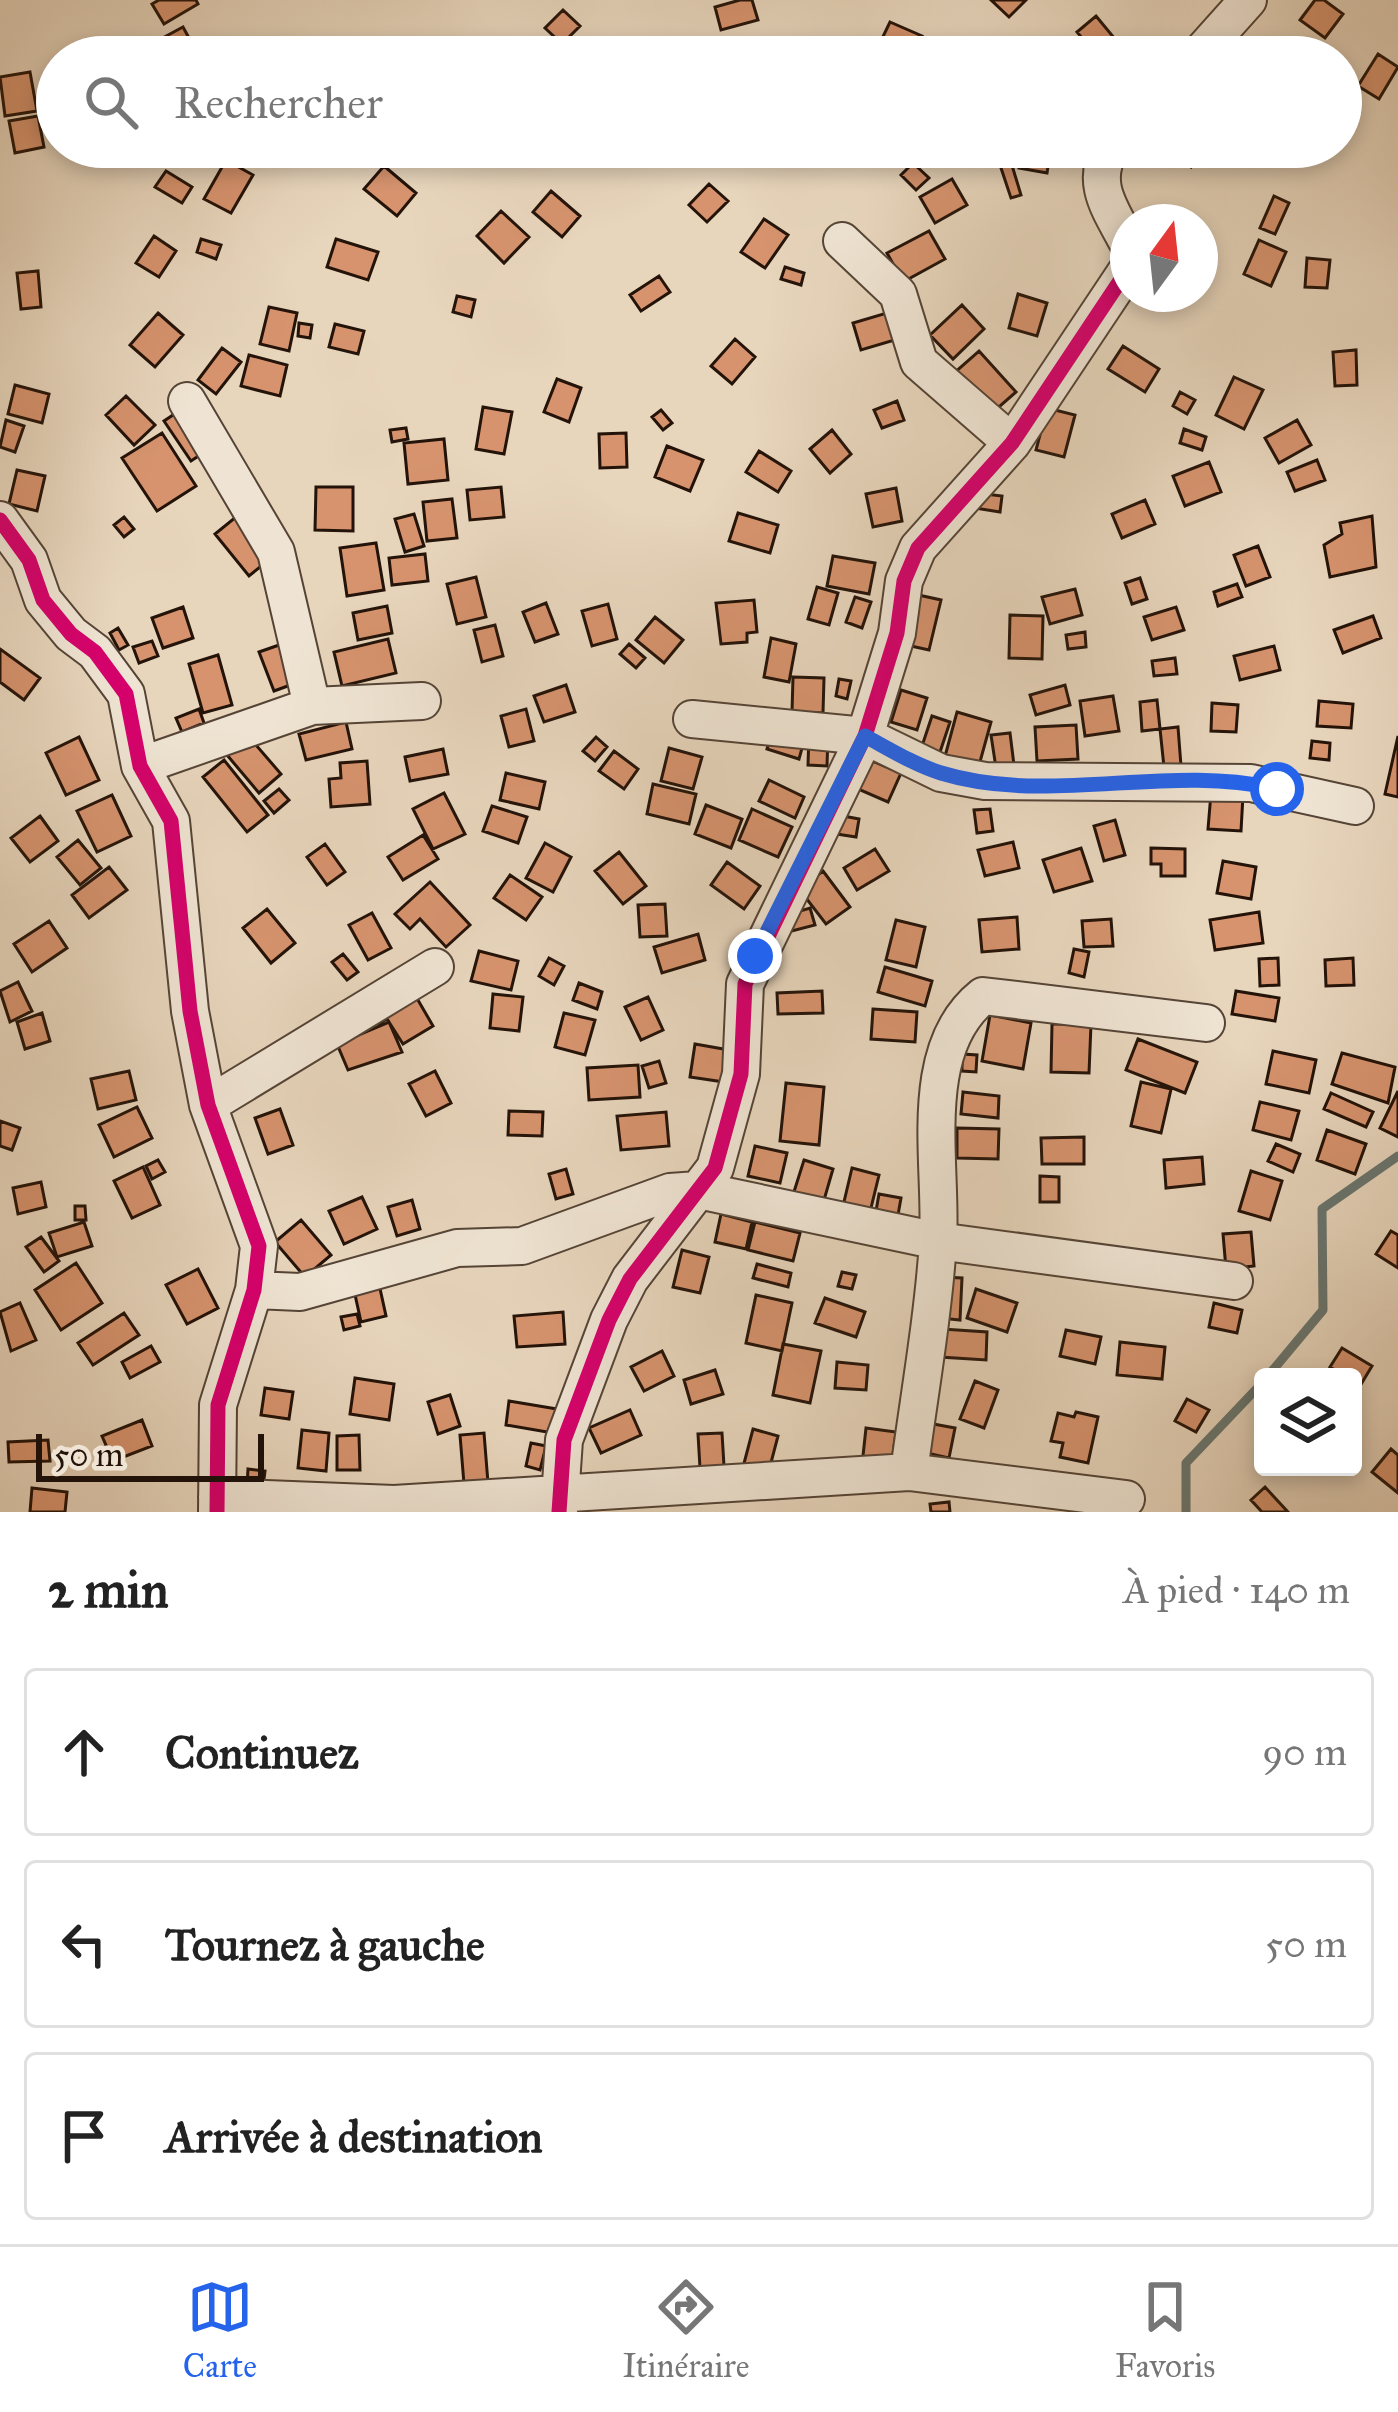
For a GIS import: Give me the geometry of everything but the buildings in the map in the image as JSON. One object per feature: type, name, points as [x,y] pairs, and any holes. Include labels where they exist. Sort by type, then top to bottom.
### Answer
[{"type":"street","points":[[1216,36],[1248,0]]},
{"type":"street","points":[[1102,168],[1104,202],[1110,212]]},
{"type":"street","points":[[842,241],[898,294],[919,362],[1012,443]]},
{"type":"street","points":[[559,1503],[564,1440],[609,1320],[630,1279],[715,1168],[731,1124],[744,1049],[745,984],[865,736],[896,633],[904,581],[918,548],[1012,443],[1110,296]]},
{"type":"street","points":[[187,401],[276,552],[312,706]]},
{"type":"street","points":[[0,520],[28,560],[43,601],[70,634],[95,652],[126,694],[140,766],[171,821],[190,1011],[208,1105],[260,1246],[254,1290],[218,1406],[217,1504],[559,1503],[909,1472],[1126,1499]]},
{"type":"street","points":[[140,766],[312,706],[422,700]]},
{"type":"street","points":[[692,719],[865,736],[941,773],[985,781],[1252,783],[1355,806]]},
{"type":"street","points":[[208,1105],[435,967]]},
{"type":"street","points":[[909,1472],[938,1240],[936,1134],[950,1043],[968,1008],[983,996],[1206,1023]]},
{"type":"street","points":[[254,1290],[300,1292],[457,1248],[522,1246],[670,1192],[698,1190],[938,1240],[1234,1281]]},
{"type":"waterway","points":[[1275,1368],[1323,1310],[1322,1209],[1398,1156]]},
{"type":"waterway","points":[[1186,1512],[1186,1463],[1254,1391]]},
{"type":"cycle path","points":[[559,1512],[564,1440],[609,1320],[630,1279],[715,1168],[741,1074],[745,984],[865,736],[897,633],[904,581],[918,548],[1012,443],[1110,296]]},
{"type":"cycle path","points":[[0,520],[29,560],[43,600],[71,634],[95,652],[126,694],[140,766],[171,821],[190,1011],[208,1105],[259,1246],[254,1290],[218,1405],[217,1512]]},
{"type":"route","points":[[755,956],[865,736],[941,773],[985,781],[1206,781],[1277,789]]}]
